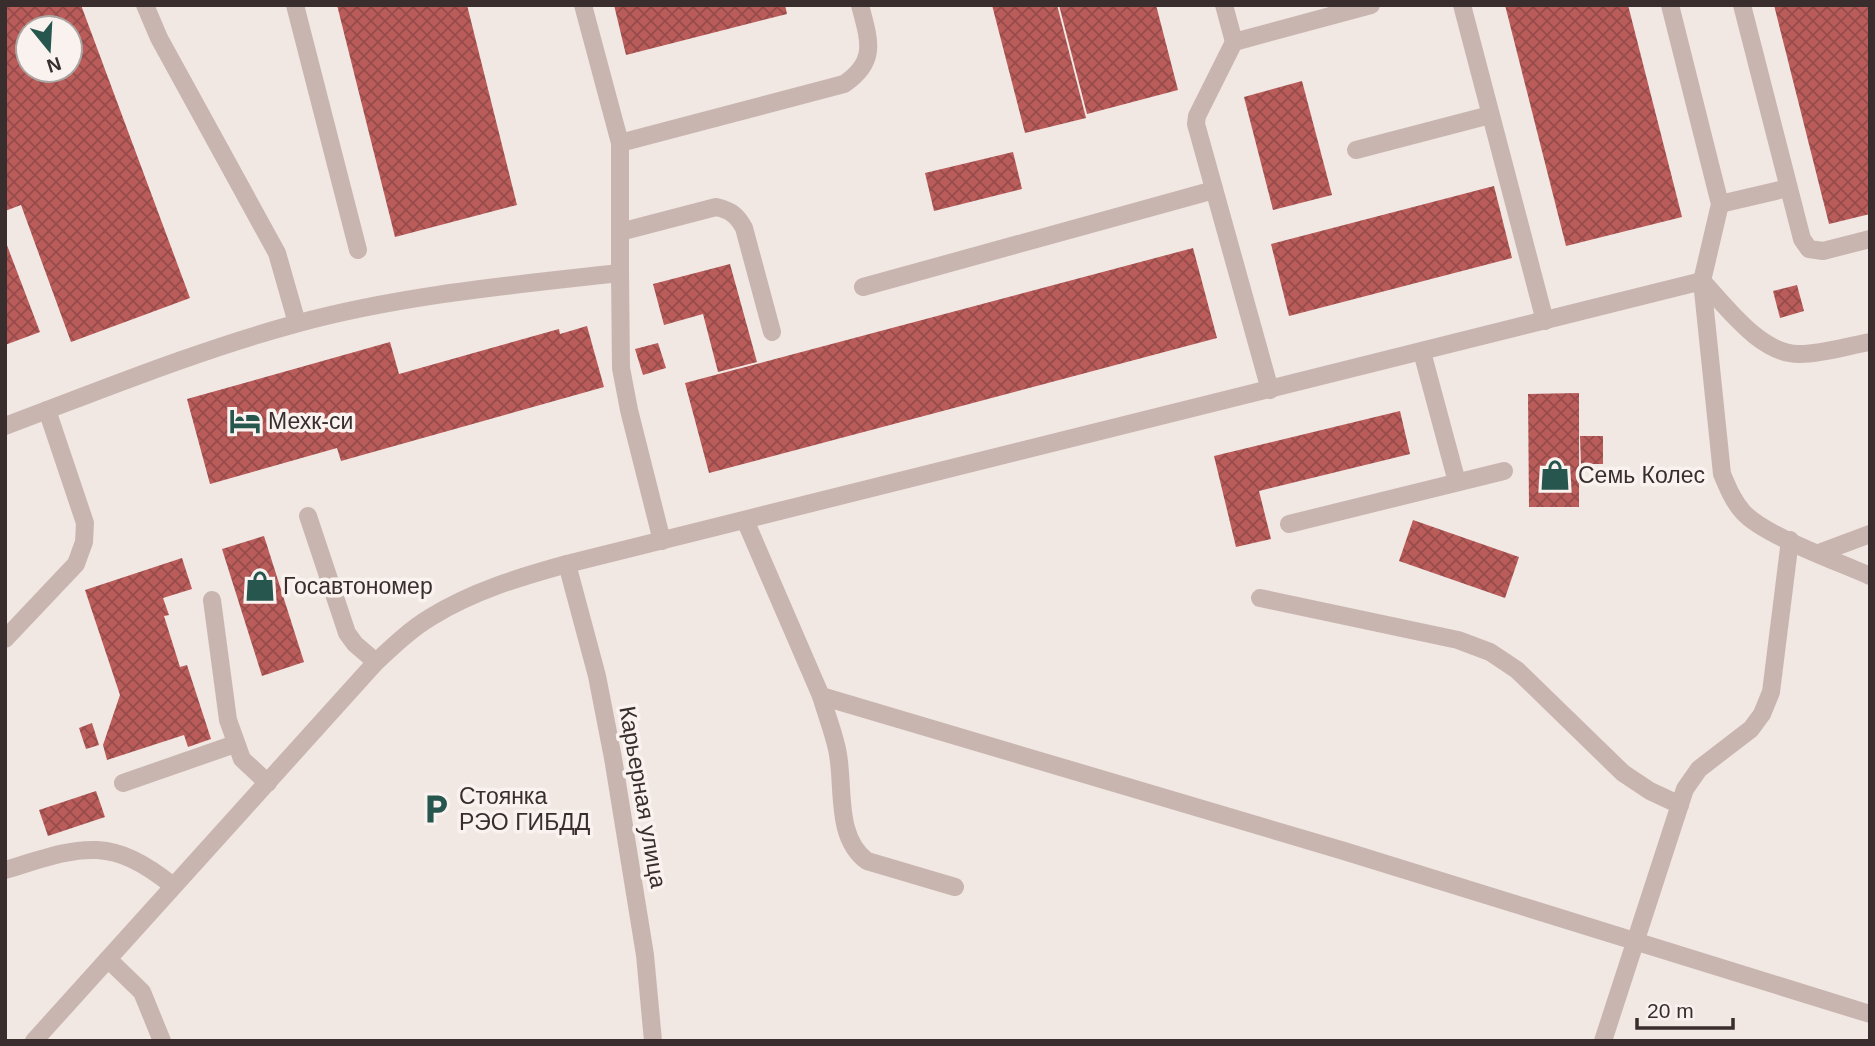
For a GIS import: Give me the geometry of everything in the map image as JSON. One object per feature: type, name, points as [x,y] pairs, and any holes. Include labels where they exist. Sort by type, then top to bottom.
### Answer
[{"type":"street","points":[[145,5],[159,37],[277,253],[297,323]]},
{"type":"street","points":[[295,5],[358,250]]},
{"type":"street","points":[[583,5],[620,143],[621,368],[662,541]]},
{"type":"street","points":[[620,143],[844,83],[859,74],[869,54],[868,34],[860,5]]},
{"type":"street","points":[[1224,5],[1234,42],[1197,116],[1197,133],[1270,390]]},
{"type":"street","points":[[1234,42],[1371,5]]},
{"type":"street","points":[[1462,5],[1545,321]]},
{"type":"street","points":[[1670,5],[1720,204],[1702,281],[1722,474],[1744,514],[1767,530],[1870,576]]},
{"type":"street","points":[[1742,5],[1802,239],[1809,249],[1823,251],[1870,239]]},
{"type":"street","points":[[1356,150],[1490,115]]},
{"type":"street","points":[[1720,204],[1788,188]]},
{"type":"street","points":[[863,287],[1214,190]]},
{"type":"street","points":[[620,232],[716,207],[738,216],[744,228],[772,332]]},
{"type":"street","points":[[5,426],[188,356],[297,323],[397,302],[620,272]]},
{"type":"street","points":[[34,1041],[376,662],[429,618],[455,603],[522,577],[567,564],[1702,281]]},
{"type":"street","points":[[1702,281],[1758,339],[1781,352],[1800,354],[1870,342]]},
{"type":"street","points":[[1422,352],[1457,482]]},
{"type":"street","points":[[5,639],[76,564],[84,542],[85,523],[47,410]]},
{"type":"street","points":[[1289,524],[1504,471]]},
{"type":"street","points":[[308,516],[347,634],[376,662]]},
{"type":"street","points":[[745,520],[821,696],[837,749],[848,839],[856,853],[867,861],[955,887]]},
{"type":"street","points":[[1819,553],[1870,534]]},
{"type":"street","points":[[1603,1041],[1685,789],[1699,769],[1751,729],[1767,703],[1776,664],[1790,540]]},
{"type":"street","name":"Карьерная улица","points":[[567,564],[597,676],[613,758],[645,955],[653,1041]]},
{"type":"street","points":[[1260,598],[1458,640],[1490,652],[1517,670],[1623,772],[1680,805]]},
{"type":"street","points":[[212,600],[225,704],[235,744],[242,759],[268,783]]},
{"type":"street","points":[[821,696],[1344,851],[1870,1014]]},
{"type":"street","points":[[123,783],[235,744]]},
{"type":"street","points":[[5,870],[88,848],[107,850],[149,869],[173,886]]},
{"type":"street","points":[[107,959],[142,992],[162,1041]]},
{"type":"building","points":[[5,5],[81,5],[190,298],[71,342],[21,205],[5,211]]},
{"type":"building","points":[[337,5],[467,5],[517,205],[395,237]]},
{"type":"building","points":[[614,5],[785,5],[787,14],[626,55]]},
{"type":"building","points":[[992,5],[1057,5],[1086,118],[1025,133]]},
{"type":"building","points":[[1059,5],[1156,5],[1178,90],[1087,114]]},
{"type":"building","points":[[1505,5],[1628,5],[1682,217],[1566,246]]},
{"type":"building","points":[[1774,5],[1870,5],[1870,214],[1829,224]]},
{"type":"building","points":[[1302,81],[1332,195],[1273,210],[1244,97]]},
{"type":"building","points":[[1013,152],[1022,189],[934,211],[925,173]]},
{"type":"building","points":[[1494,186],[1512,258],[1289,316],[1271,244]]},
{"type":"building","points":[[5,240],[40,332],[5,345]]},
{"type":"building","points":[[1193,248],[1217,338],[709,473],[685,383]]},
{"type":"building","points":[[730,264],[757,362],[718,372],[703,314],[664,325],[653,284]]},
{"type":"building","points":[[1797,285],[1804,311],[1780,318],[1773,291]]},
{"type":"building","points":[[587,326],[604,387],[341,461],[337,448],[210,484],[187,399],[390,342],[399,374],[559,329],[560,334]]},
{"type":"building","points":[[658,343],[666,368],[643,375],[635,349]]},
{"type":"building","points":[[1579,393],[1579,507],[1529,507],[1528,394]]},
{"type":"building","points":[[1400,411],[1410,454],[1259,491],[1271,539],[1236,547],[1214,456]]},
{"type":"building","points":[[1580,436],[1603,436],[1603,464],[1581,464]]},
{"type":"building","points":[[1413,520],[1519,557],[1505,598],[1399,561]]},
{"type":"building","points":[[264,536],[304,662],[262,676],[222,549]]},
{"type":"building","points":[[182,558],[192,589],[163,598],[169,615],[164,616],[180,667],[187,665],[211,739],[188,747],[184,735],[107,760],[103,745],[120,695],[85,590]]},
{"type":"building","points":[[92,723],[99,745],[86,749],[79,728]]},
{"type":"building","points":[[96,791],[105,817],[48,836],[39,810]]},
{"type":"place","name":"Мехк-си","points":[[245,421]]},
{"type":"place","name":"Семь Колес","points":[[1555,475]]},
{"type":"place","name":"Госавтономер","points":[[260,586]]},
{"type":"place","name":"Стоянка РЭО ГИБДД","points":[[436,809]]}]
